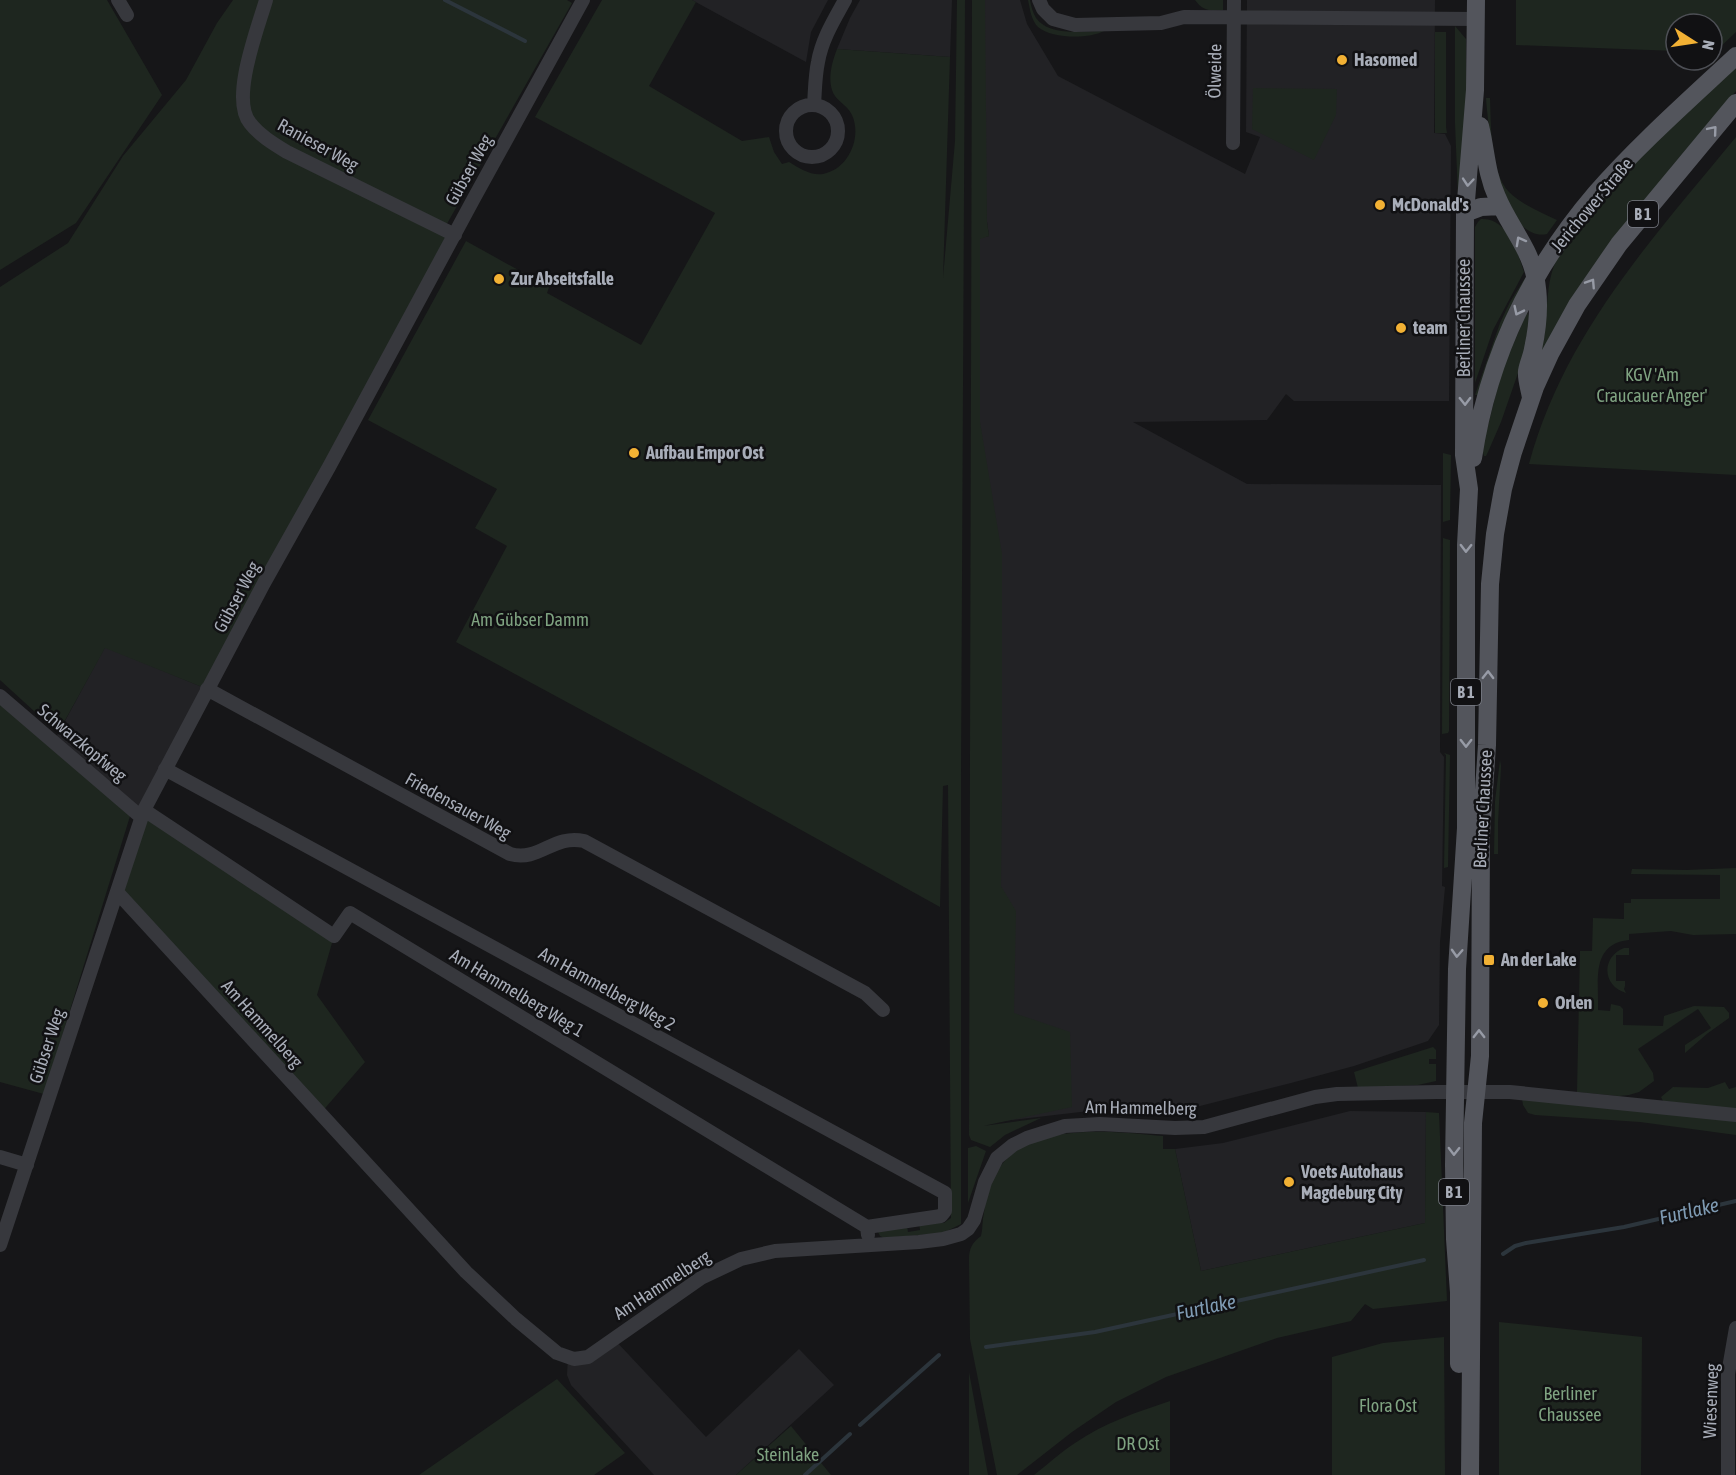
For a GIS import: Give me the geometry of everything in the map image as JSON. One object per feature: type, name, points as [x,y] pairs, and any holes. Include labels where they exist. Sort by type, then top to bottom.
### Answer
[{"type":"main road","name":"Berliner Chaussee","points":[[1470,1428],[1462,1395],[1459,1362],[1459,1279],[1454,1221],[1457,969],[1466,828],[1466,556],[1469,489],[1464,455],[1465,213],[1474,108],[1476,0]]},
{"type":"main road","name":"Jerichower Straße","points":[[1469,489],[1478,429],[1490,384],[1505,339],[1535,278],[1570,225],[1606,183],[1736,56]]},
{"type":"main road","name":"B 1","points":[[1531,398],[1556,344],[1598,273],[1635,224],[1736,103]]},
{"type":"main road","name":"Berliner Chaussee","points":[[1470,1475],[1473,1123],[1479,1056],[1481,835],[1487,745],[1490,584],[1495,534],[1503,489],[1531,398],[1526,372],[1537,331],[1538,306],[1532,264],[1501,206],[1486,168],[1481,128],[1474,108]]},
{"type":"main road","points":[[1465,213],[1481,207],[1501,206]]},
{"type":"street","points":[[118,0],[127,15]]},
{"type":"street","name":"Ranieser Weg","points":[[266,0],[243,84],[244,113],[249,122],[287,152],[455,235]]},
{"type":"street","name":"Gübser Weg","points":[[0,1245],[143,813],[207,689],[583,0]]},
{"type":"street","points":[[814,105],[817,64],[828,30],[844,0]]},
{"type":"street","points":[[1039,0],[1043,9],[1053,19],[1075,25],[1161,23],[1184,17],[1476,19]]},
{"type":"street","name":"Ölweide","points":[[1233,143],[1234,0]]},
{"type":"street","name":"Friedensauer Weg","points":[[207,689],[510,854],[519,857],[529,856],[563,840],[584,841],[865,993],[883,1010]]},
{"type":"street","name":"Schwarzkopfweg","points":[[0,696],[143,813]]},
{"type":"street","name":"Am Hammelberg Weg 2","points":[[165,769],[945,1193],[945,1211],[939,1217],[867,1227]]},
{"type":"street","name":"Am Hammelberg Weg 1","points":[[143,813],[334,936],[350,913],[867,1227]]},
{"type":"street","name":"Am Hammelberg","points":[[117,892],[466,1272],[516,1319],[562,1356],[574,1359],[588,1357],[701,1278],[741,1259],[775,1251],[933,1241],[963,1233],[974,1220],[985,1182],[997,1158],[1013,1145],[1027,1138],[1065,1126],[1100,1124],[1190,1128],[1222,1123],[1315,1097],[1337,1094],[1476,1092]]},
{"type":"street","points":[[1476,1092],[1533,1094],[1736,1115]]},
{"type":"street","points":[[0,1157],[27,1165]]},
{"type":"street","points":[[867,1227],[868,1246]]},
{"type":"street","name":"Wiesenweg","points":[[1728,1475],[1728,1374],[1736,1328]]},
{"type":"shaded area","points":[[692,0],[828,0],[811,32],[806,62]]},
{"type":"shaded area","points":[[860,0],[952,0],[950,57],[837,49]]},
{"type":"shaded area","points":[[978,0],[1020,0],[1027,24],[1058,76],[1245,174],[1260,137],[1246,132],[1247,0],[1435,0],[1434,133],[1445,134],[1451,146],[1449,401],[1294,401],[1286,394],[1267,420],[1133,422],[1247,484],[1441,485],[1440,752],[1444,757],[1442,886],[1445,887],[1440,942],[1439,1025],[1428,1041],[1354,1066],[1196,1107],[1089,1111],[978,1124],[980,238],[989,236]]},
{"type":"shaded area","points":[[105,647],[207,689],[141,817],[53,743]]},
{"type":"shaded area","points":[[1350,1111],[1426,1112],[1425,1223],[1201,1271],[1175,1149],[1223,1143]]},
{"type":"shaded area","points":[[613,1338],[706,1437],[799,1349],[834,1385],[736,1475],[654,1475],[571,1385],[567,1375],[568,1358],[574,1359]]},
{"type":"green space","points":[[0,0],[107,0],[162,95],[76,223],[0,270]]},
{"type":"green space","points":[[233,0],[567,0],[572,3],[444,229],[455,235],[207,689],[105,648],[58,733],[0,680],[0,287],[68,243],[123,156],[186,80],[217,23]]},
{"type":"green space","name":"Am Gübser Damm","points":[[602,0],[692,0],[696,2],[649,86],[742,141],[769,137],[774,152],[782,164],[789,162],[814,174],[823,174],[840,166],[851,151],[854,142],[855,124],[852,115],[834,94],[830,80],[837,49],[950,57],[943,278],[955,141],[957,0],[965,0],[961,1224],[943,1233],[884,1238],[878,1232],[907,1226],[908,1232],[920,1230],[919,1222],[944,1223],[951,1218],[948,785],[943,786],[940,907],[456,642],[507,546],[475,528],[497,489],[368,420],[466,241],[549,287],[547,293],[641,345],[715,213],[535,117]]},
{"type":"green space","points":[[972,0],[985,0],[989,236],[980,239],[980,422],[1002,554],[1001,886],[1016,911],[1014,1013],[1070,1032],[1072,1107],[983,1126],[1041,1118],[1005,1135],[990,1147],[971,1140],[969,1135]]},
{"type":"green space","points":[[1028,0],[1030,0],[1036,18],[1050,28],[1068,32],[1104,31],[1089,35],[1061,36],[1044,31],[1034,21]]},
{"type":"green space","points":[[1195,0],[1223,0],[1223,10],[1207,10]]},
{"type":"green space","points":[[1516,0],[1736,0],[1736,32],[1724,43],[1724,12],[1664,12],[1664,51],[1516,45]]},
{"type":"green space","points":[[1455,26],[1466,39],[1466,145],[1458,197],[1455,123]]},
{"type":"green space","points":[[1435,32],[1446,32],[1447,133],[1435,133]]},
{"type":"green space","points":[[1736,67],[1736,91],[1673,165],[1541,351],[1549,283],[1556,261],[1564,248],[1597,205],[1634,164]]},
{"type":"green space","points":[[1253,88],[1337,89],[1336,115],[1314,160],[1252,129]]},
{"type":"green space","points":[[1486,98],[1490,98],[1491,134],[1495,160],[1490,133]]},
{"type":"green space","name":"KGV 'Am Craucauer Anger'","points":[[1736,137],[1736,475],[1529,464],[1564,372],[1588,330],[1643,251]]},
{"type":"green space","points":[[1498,173],[1514,197],[1557,220],[1547,234],[1531,232],[1518,221]]},
{"type":"green space","points":[[1481,219],[1490,220],[1505,230],[1524,272],[1493,330],[1475,383],[1475,227]]},
{"type":"green space","points":[[1525,278],[1478,395],[1475,395],[1500,323]]},
{"type":"green space","points":[[1527,312],[1529,316],[1525,353],[1501,422],[1484,456],[1482,449],[1502,370]]},
{"type":"green space","points":[[1443,453],[1451,455],[1450,520],[1443,522]]},
{"type":"green space","points":[[1443,538],[1450,540],[1449,731],[1442,734]]},
{"type":"green space","points":[[0,704],[131,813],[44,1094],[0,1082]]},
{"type":"green space","points":[[1444,753],[1450,755],[1448,867],[1444,868],[1446,755]]},
{"type":"green space","points":[[1500,760],[1498,854],[1494,854],[1495,801]]},
{"type":"green space","points":[[144,810],[334,936],[317,995],[365,1062],[320,1114],[117,892]]},
{"type":"green space","points":[[1736,868],[1736,934],[1693,935],[1671,931],[1629,934],[1629,940],[1617,943],[1602,957],[1598,977],[1598,1010],[1610,1011],[1611,1004],[1620,1006],[1623,1009],[1623,1025],[1663,1026],[1664,1016],[1694,1006],[1724,1007],[1729,1013],[1729,1018],[1685,1053],[1685,1045],[1711,1028],[1698,1009],[1638,1049],[1653,1073],[1654,1081],[1639,1092],[1619,1096],[1577,1092],[1580,951],[1592,951],[1593,918],[1624,919],[1624,903],[1631,903],[1631,899],[1720,899],[1720,875],[1631,874],[1632,869]]},
{"type":"green space","points":[[1624,948],[1629,948],[1629,955],[1616,955],[1616,981],[1625,981],[1626,993],[1612,984],[1607,971],[1611,958]]},
{"type":"green space","points":[[1433,1047],[1436,1050],[1436,1059],[1429,1059],[1429,1064],[1436,1064],[1436,1081],[1418,1085],[1358,1088],[1354,1072]]},
{"type":"green space","points":[[1725,1082],[1729,1089],[1736,1087],[1736,1109],[1663,1101],[1661,1097],[1673,1087],[1708,1088]]},
{"type":"green space","points":[[1522,1099],[1736,1120],[1736,1135],[1640,1122],[1535,1115],[1528,1113]]},
{"type":"green space","points":[[1426,1112],[1439,1113],[1447,1301],[1373,1309],[1365,1304],[1351,1321],[1277,1338],[1166,1377],[1116,1402],[1072,1432],[1017,1475],[997,1475],[970,1339],[969,1260],[972,1246],[981,1236],[985,1205],[992,1182],[1004,1162],[1022,1148],[1043,1138],[1067,1134],[1118,1132],[1163,1136],[1163,1149],[1175,1149],[1201,1271],[1425,1223]]},
{"type":"green space","points":[[976,1146],[986,1151],[968,1203],[968,1148]]},
{"type":"green space","name":"Berliner Chaussee","points":[[1499,1322],[1642,1337],[1641,1475],[1499,1475]]},
{"type":"green space","name":"Flora Ost","points":[[1444,1337],[1445,1475],[1332,1475],[1332,1357],[1383,1343]]},
{"type":"green space","points":[[969,1372],[988,1475],[969,1475]]},
{"type":"green space","points":[[557,1379],[625,1453],[594,1475],[419,1475]]},
{"type":"green space","name":"DR Ost","points":[[1170,1401],[1170,1475],[1034,1475],[1070,1447],[1097,1430]]},
{"type":"green space","name":"Steinlake","points":[[791,1426],[831,1475],[736,1475]]},
{"type":"waterway","points":[[445,0],[525,41]]},
{"type":"waterway","name":"Furtlake","points":[[1503,1254],[1515,1246],[1526,1243],[1624,1227],[1736,1201]]},
{"type":"waterway","name":"Furtlake","points":[[986,1347],[1095,1332],[1424,1260]]},
{"type":"waterway","name":"Furtlake","points":[[860,1425],[939,1355]]},
{"type":"waterway","name":"Furtlake","points":[[805,1475],[850,1434]]},
{"type":"place","name":"Hasomed","points":[[1342,60]]},
{"type":"place","name":"McDonald's","points":[[1380,205]]},
{"type":"place","name":"Zur Abseitsfalle","points":[[499,279]]},
{"type":"place","name":"team","points":[[1401,328]]},
{"type":"place","name":"Aufbau Empor Ost","points":[[634,453]]},
{"type":"place","name":"An der Lake","points":[[1489,960]]},
{"type":"place","name":"Orlen","points":[[1543,1003]]},
{"type":"place","name":"Voets Autohaus Magdeburg City","points":[[1289,1182]]}]
